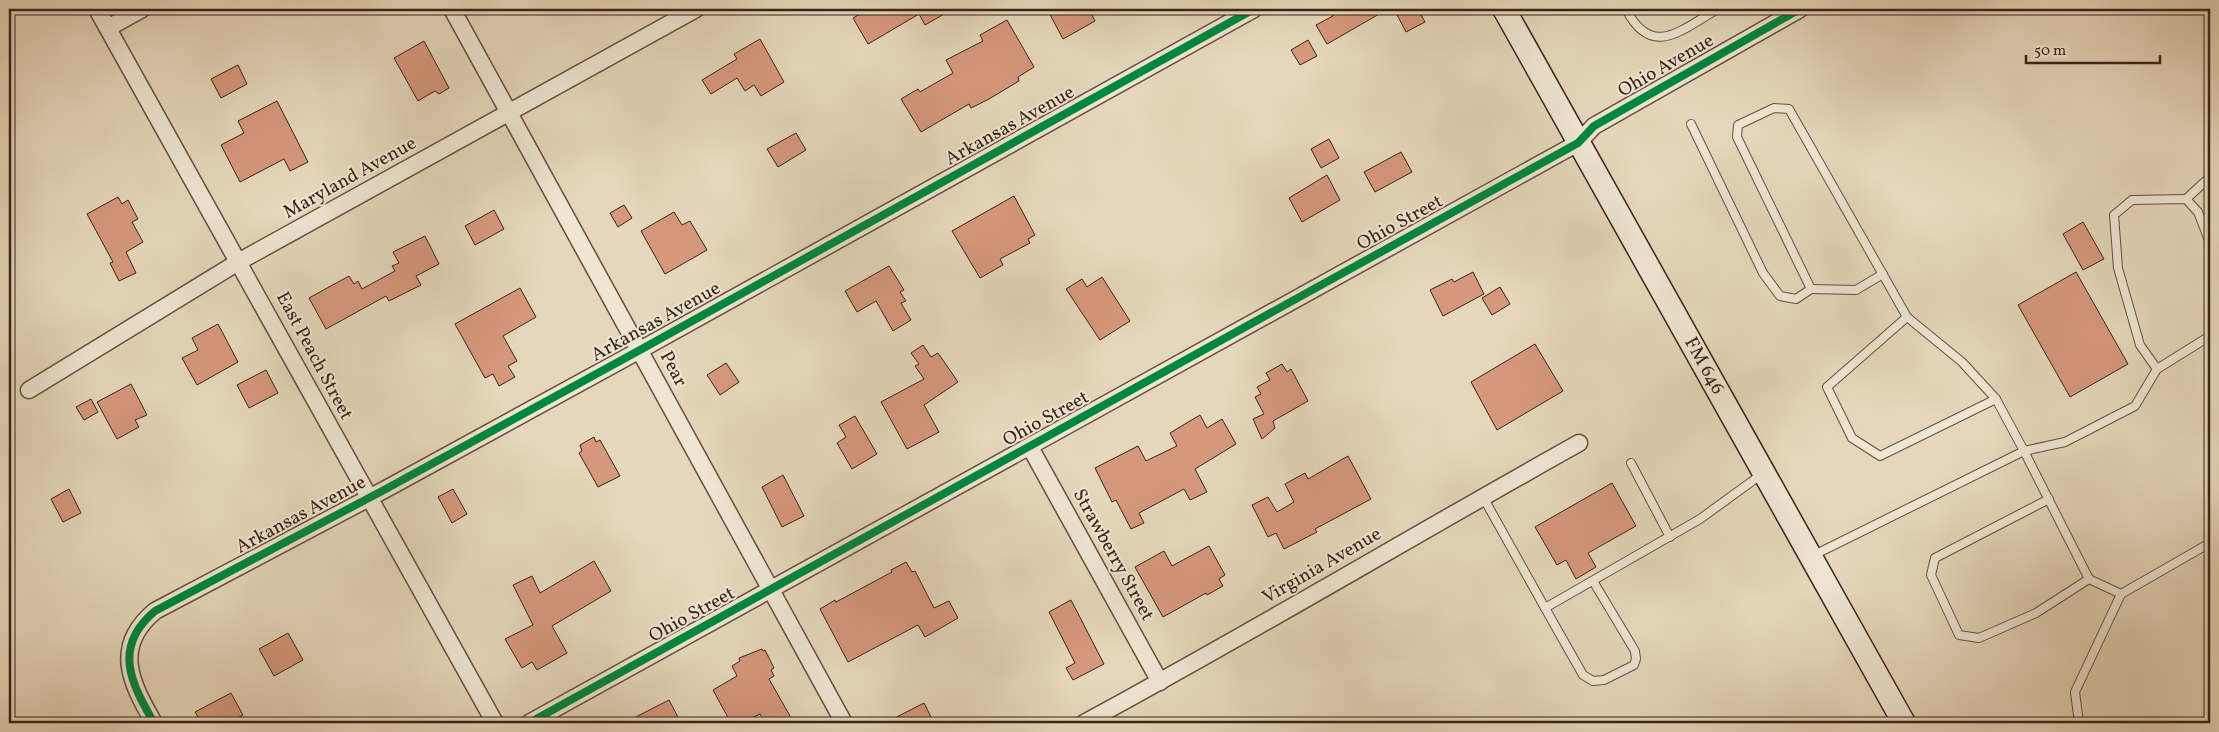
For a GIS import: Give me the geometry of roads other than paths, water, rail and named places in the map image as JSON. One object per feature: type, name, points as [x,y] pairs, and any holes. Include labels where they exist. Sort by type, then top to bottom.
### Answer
[{"type":"main road","name":"FM 646","points":[[1504,9],[1904,723]]},
{"type":"street","name":"East Peach Street","points":[[97,9],[240,261],[368,498],[495,723]]},
{"type":"street","points":[[108,28],[142,9]]},
{"type":"street","name":"Pear","points":[[452,9],[844,723]]},
{"type":"street","name":"Maryland Avenue","points":[[29,390],[240,261],[696,9]]},
{"type":"street","name":"Arkansas Avenue","points":[[154,723],[139,697],[129,667],[129,654],[138,628],[146,618],[163,606],[368,498],[640,350],[1254,9]]},
{"type":"street","name":"Ohio Avenue","points":[[1578,143],[1594,126],[1800,9]]},
{"type":"street","name":"Ohio Street","points":[[530,723],[1578,143]]},
{"type":"street","name":"Virginia Avenue","points":[[1084,723],[1160,682],[1483,496],[1579,443]]},
{"type":"street","name":"Strawberry Street","points":[[1030,447],[1160,682]]},
{"type":"lane","points":[[1626,9],[1634,24],[1649,36],[1666,38],[1718,9]]},
{"type":"lane","points":[[1811,289],[1737,137],[1738,125],[1774,108],[1789,109],[1907,317],[1962,362],[1996,399],[2089,579],[2121,594]]},
{"type":"lane","points":[[1691,124],[1763,273],[1780,296],[1796,299],[1811,289],[1856,290],[1882,274]]},
{"type":"lane","points":[[2157,368],[2140,345],[2118,268],[2114,215],[2132,200],[2186,199],[2210,177]]},
{"type":"lane","points":[[2186,199],[2198,212],[2210,243]]},
{"type":"lane","points":[[1907,317],[1826,387],[1852,438],[1880,456],[1996,399]]},
{"type":"lane","points":[[1810,556],[2024,450],[2065,442],[2135,406],[2157,368],[2210,336]]},
{"type":"lane","points":[[1630,463],[1670,537]]},
{"type":"lane","points":[[1545,608],[1700,519],[1764,473]]},
{"type":"lane","points":[[1483,496],[1583,675],[1593,681],[1604,680],[1634,665],[1636,659],[1635,651],[1593,581]]},
{"type":"lane","points":[[2049,500],[1935,558],[1931,576],[1959,635],[1979,638],[2036,613],[2089,579]]},
{"type":"lane","points":[[2079,723],[2075,692],[2121,594],[2210,543]]}]
